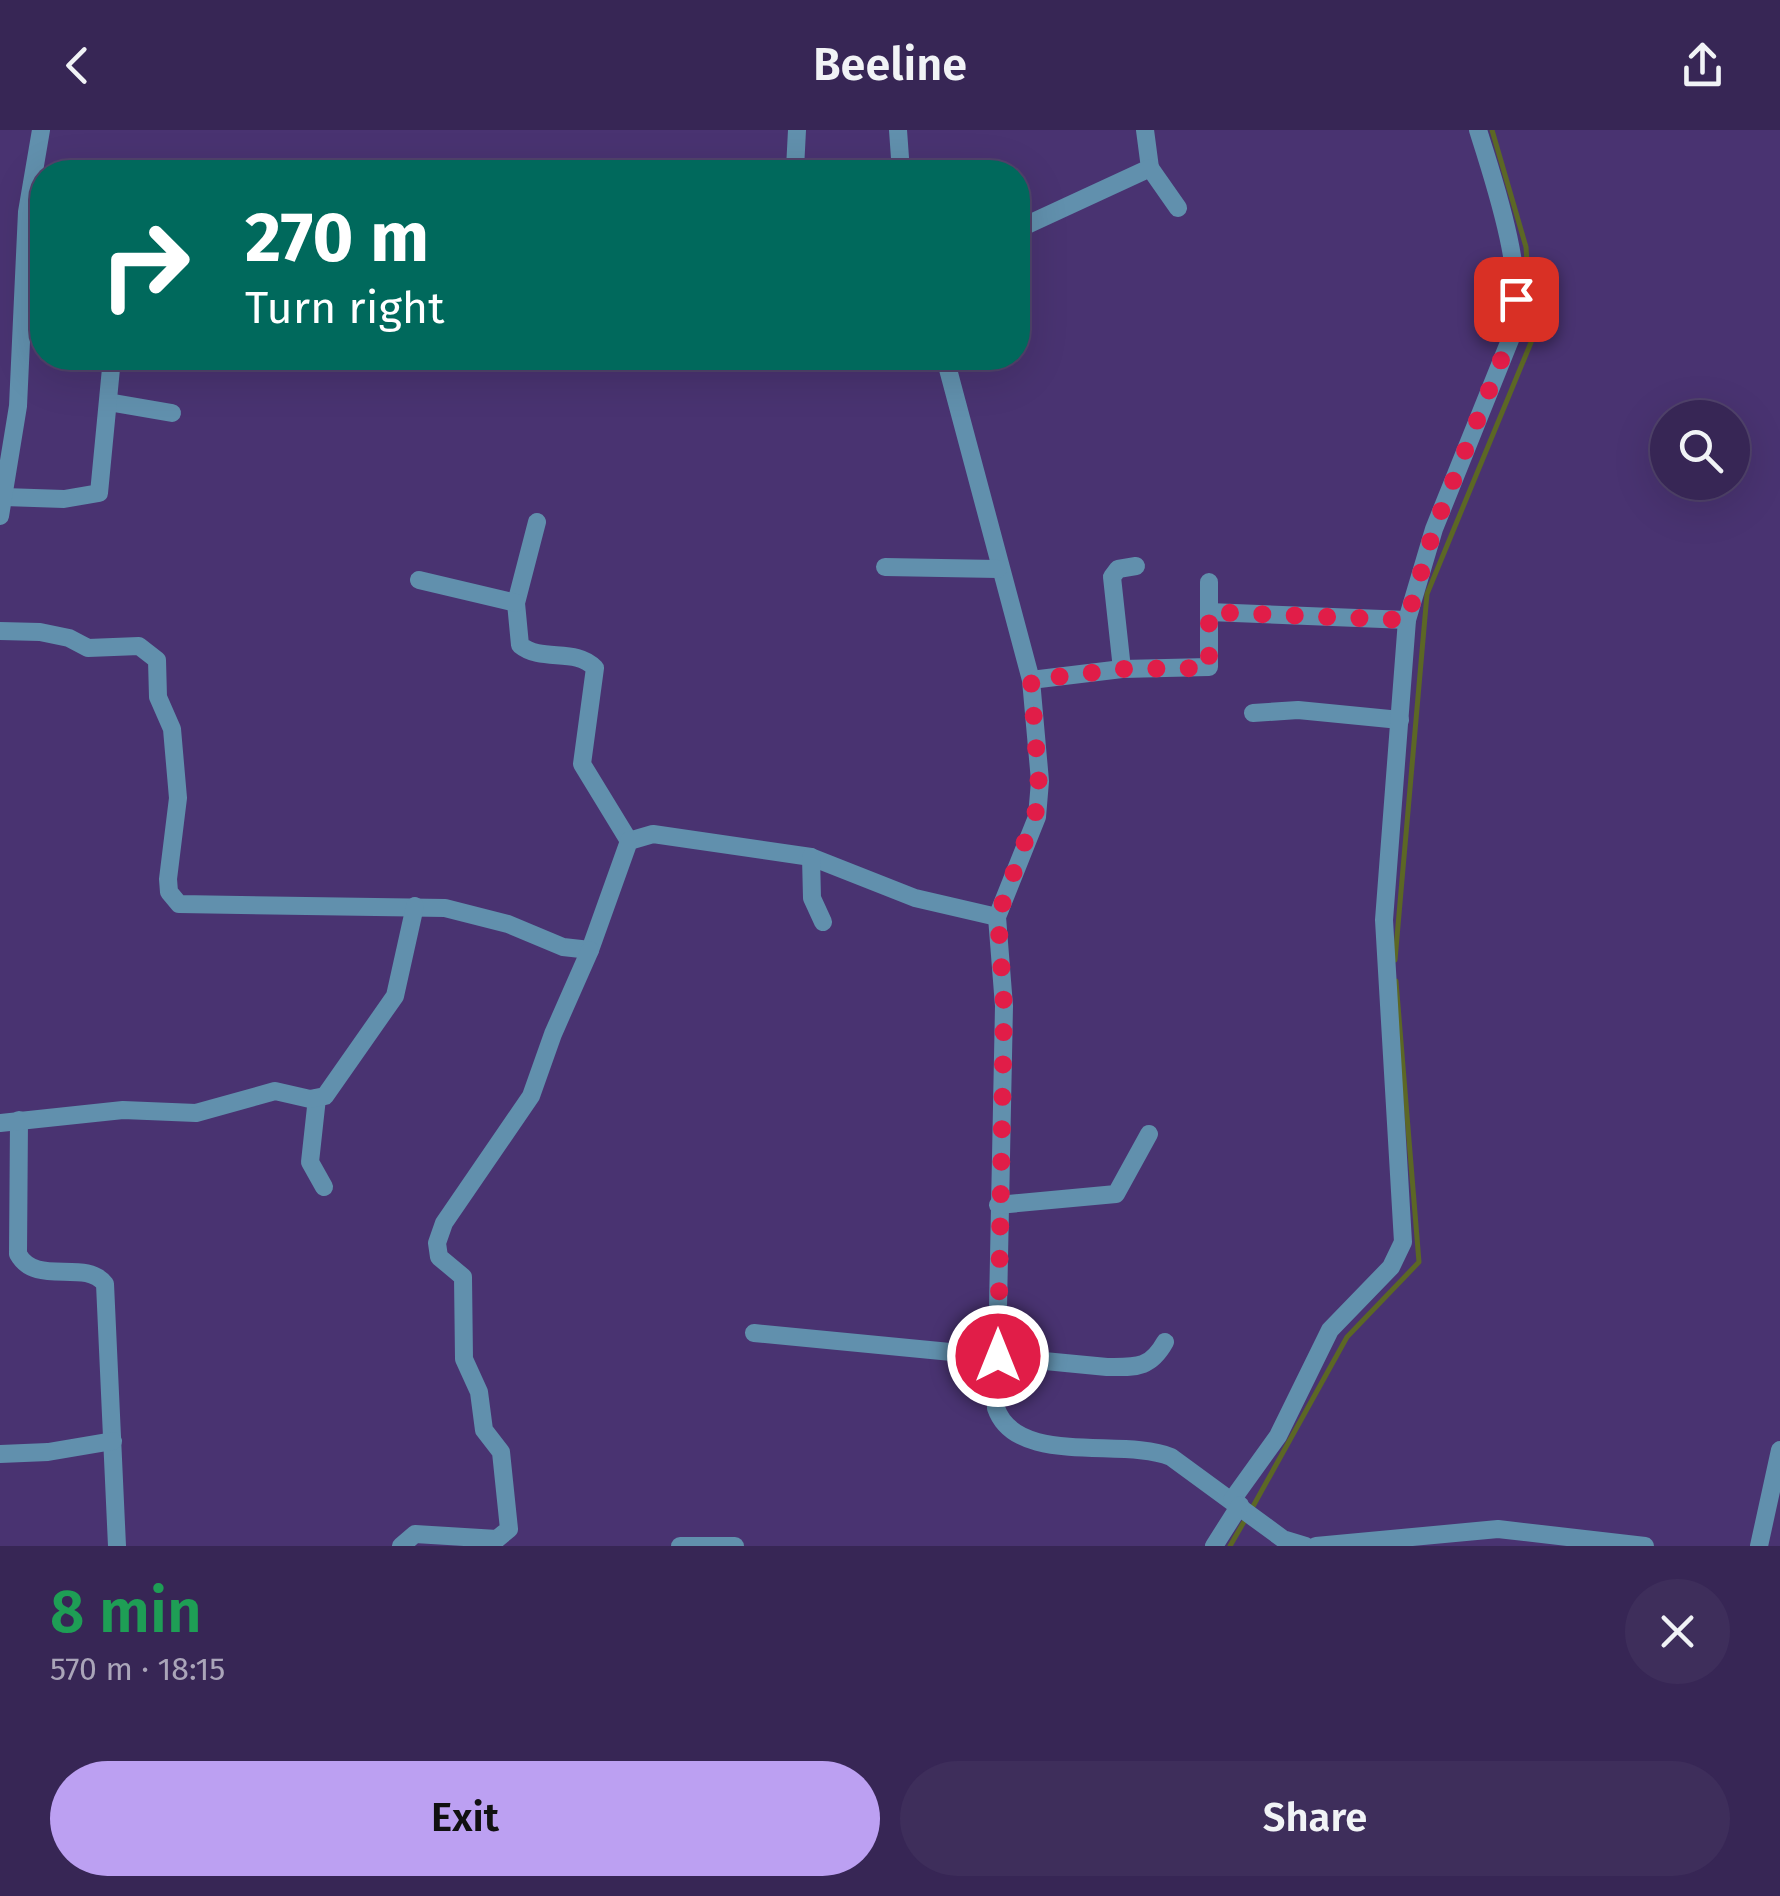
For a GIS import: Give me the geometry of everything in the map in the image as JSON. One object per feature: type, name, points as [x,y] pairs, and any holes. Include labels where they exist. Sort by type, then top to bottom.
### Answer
[{"type":"street","points":[[36,160],[41,130]]},
{"type":"street","points":[[795,160],[797,130]]},
{"type":"street","points":[[898,130],[900,160]]},
{"type":"street","points":[[1145,130],[1150,168],[1178,208]]},
{"type":"street","points":[[1214,1546],[1236,1502],[1278,1436],[1330,1330],[1391,1267],[1403,1242],[1384,920],[1407,620],[1434,529],[1515,325],[1507,234],[1478,130]]},
{"type":"street","points":[[1030,224],[1150,168]]},
{"type":"street","points":[[0,516],[18,406],[30,194]]},
{"type":"street","points":[[4,497],[64,499],[99,493],[111,370]]},
{"type":"street","points":[[948,370],[998,569],[1031,680],[1040,800],[998,916],[1004,1006],[996,1408],[1006,1427],[1019,1436],[1060,1444],[1161,1452],[1236,1502],[1282,1539],[1306,1546]]},
{"type":"street","points":[[108,402],[172,413]]},
{"type":"street","points":[[537,522],[516,603],[518,636],[524,649],[580,658],[595,668],[582,764],[629,841]]},
{"type":"street","points":[[1122,669],[1112,577],[1118,568],[1136,566]]},
{"type":"street","points":[[884,567],[998,569]]},
{"type":"street","points":[[419,580],[516,603]]},
{"type":"street","points":[[1031,680],[1122,669],[1209,668],[1209,582]]},
{"type":"street","points":[[1209,612],[1407,620]]},
{"type":"street","points":[[0,632],[54,635],[88,648],[140,646],[158,660],[158,697],[172,729],[178,798],[169,892],[179,904],[416,906],[508,924],[563,946],[590,950]]},
{"type":"street","points":[[1253,712],[1298,710],[1400,720]]},
{"type":"street","points":[[629,841],[653,834],[811,857],[916,898],[998,916]]},
{"type":"street","points":[[401,1546],[415,1534],[496,1539],[509,1529],[502,1452],[484,1430],[479,1392],[464,1358],[463,1277],[439,1257],[436,1243],[464,1189],[531,1096],[629,841]]},
{"type":"street","points":[[811,857],[812,898],[823,922]]},
{"type":"street","points":[[117,1546],[105,1284],[94,1276],[36,1270],[18,1254],[10,1121],[122,1110],[196,1113],[275,1091],[317,1098],[337,1084],[395,996],[416,906]]},
{"type":"street","points":[[317,1098],[310,1162],[324,1187]]},
{"type":"street","points":[[998,1205],[1116,1194],[1149,1134]]},
{"type":"street","points":[[754,1334],[1132,1367],[1154,1361],[1164,1342]]},
{"type":"street","points":[[0,1454],[48,1452],[113,1441]]},
{"type":"street","points":[[1759,1546],[1780,1450]]},
{"type":"street","points":[[1316,1546],[1484,1530],[1524,1539],[1645,1546]]},
{"type":"street","points":[[680,1546],[735,1546]]},
{"type":"waterway","points":[[1395,960],[1427,594],[1532,340],[1526,247],[1492,130]]},
{"type":"waterway","points":[[1251,1510],[1347,1337],[1419,1262],[1396,981]]},
{"type":"waterway","points":[[1230,1546],[1245,1520]]},
{"type":"route","points":[[998,1356],[1004,1052],[998,908],[1037,817],[1040,800],[1038,733],[1031,680],[1122,669],[1209,668],[1209,612],[1340,614],[1407,620],[1434,529],[1515,325],[1516,299]]}]
